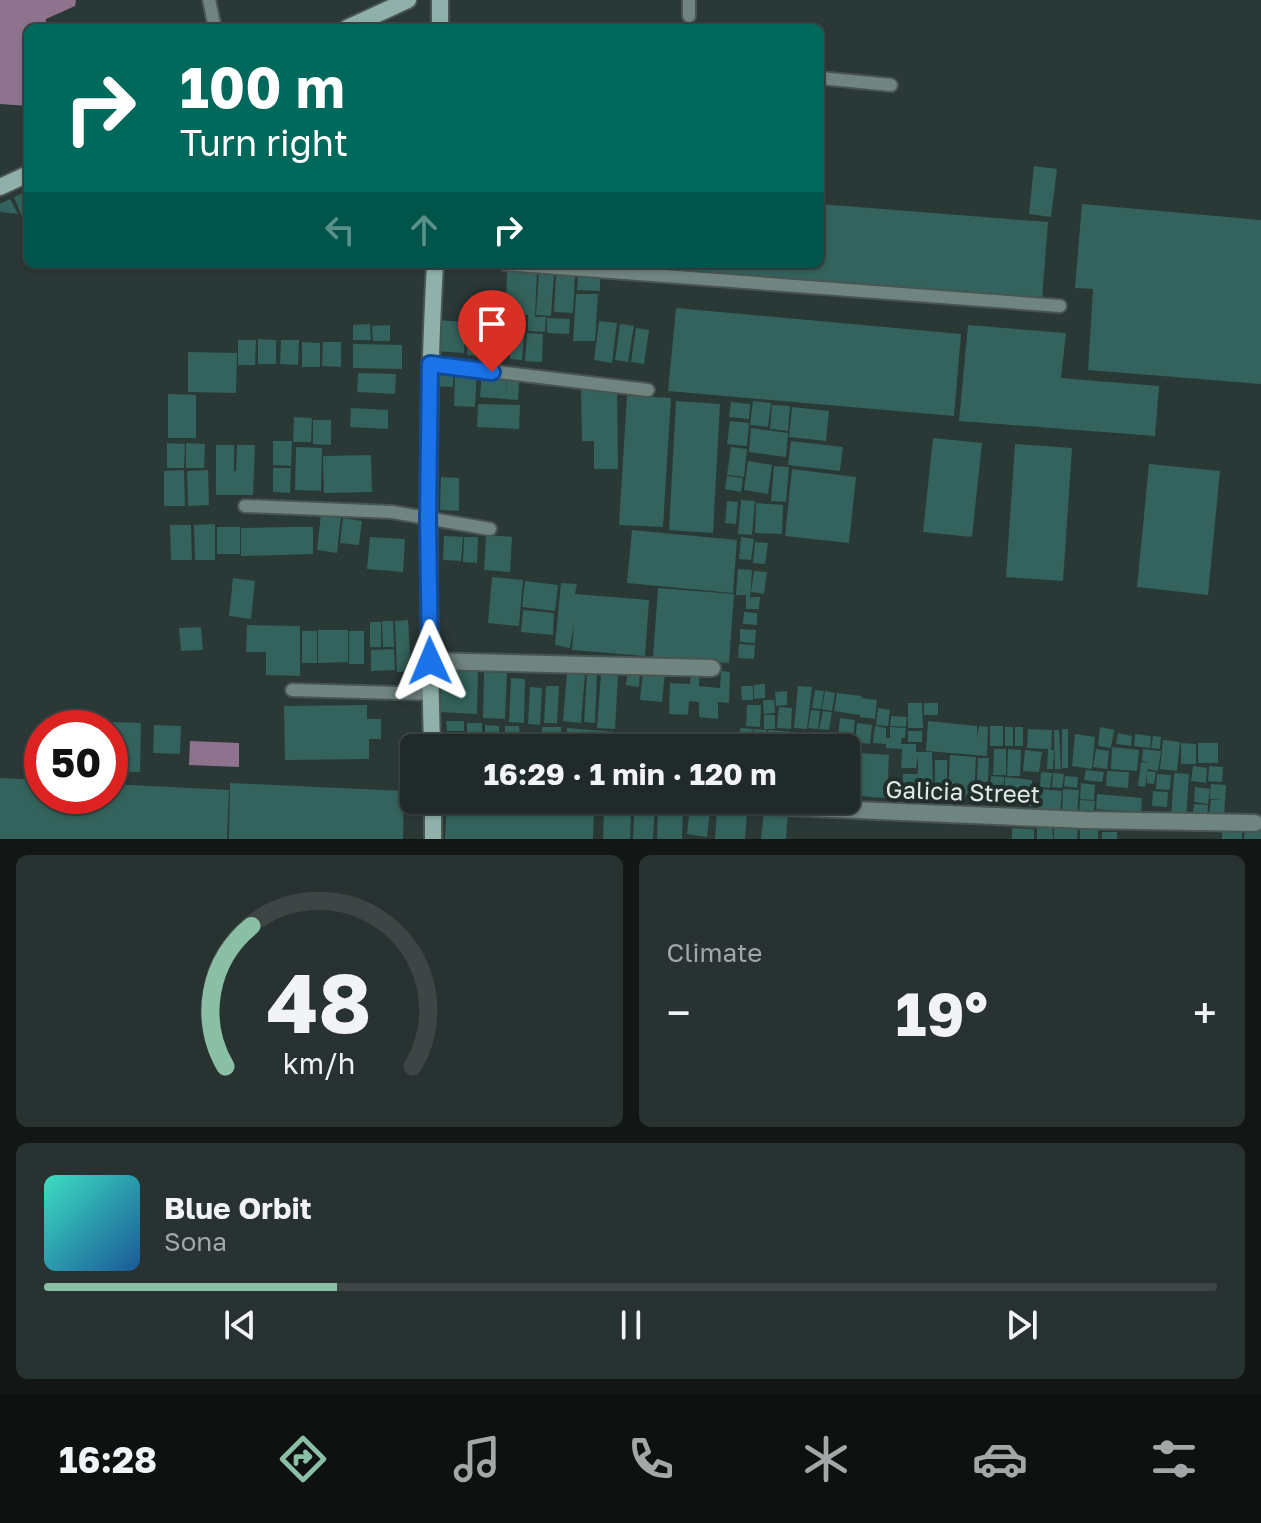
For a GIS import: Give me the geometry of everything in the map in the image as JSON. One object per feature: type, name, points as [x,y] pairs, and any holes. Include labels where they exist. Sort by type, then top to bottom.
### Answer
[{"type":"main road","points":[[356,24],[408,0]]},
{"type":"main road","points":[[440,0],[440,24]]},
{"type":"main road","points":[[0,187],[24,176]]},
{"type":"main road","points":[[432,734],[428,518],[435,268]]},
{"type":"main road","points":[[433,814],[433,839]]},
{"type":"street","points":[[430,661],[712,668]]},
{"type":"street","name":"Galicia Street","points":[[860,810],[1085,820],[1255,823]]},
{"type":"lane","points":[[209,0],[214,24]]},
{"type":"lane","points":[[689,0],[689,16]]},
{"type":"lane","points":[[824,78],[891,85]]},
{"type":"lane","points":[[558,268],[1060,306]]},
{"type":"lane","points":[[430,364],[648,390]]},
{"type":"lane","points":[[245,506],[392,512],[490,529]]},
{"type":"lane","points":[[292,690],[431,694]]},
{"type":"shaded area","points":[[0,0],[76,0],[75,6],[46,19],[45,24],[24,24],[24,106],[0,104]]},
{"type":"shaded area","points":[[190,741],[239,743],[239,767],[189,765]]},
{"type":"building","points":[[1034,166],[1057,169],[1051,217],[1029,214]]},
{"type":"building","points":[[24,193],[24,217],[22,217],[14,197]]},
{"type":"building","points":[[10,199],[18,214],[1,212],[0,204]]},
{"type":"building","points":[[824,204],[1048,222],[1042,299],[644,268],[824,268]]},
{"type":"building","points":[[1082,204],[1261,220],[1261,384],[1088,370],[1093,289],[1075,288]]},
{"type":"building","points":[[507,270],[537,271],[535,317],[546,317],[545,332],[528,331],[528,315],[516,315],[517,306],[506,305]]},
{"type":"building","points":[[539,273],[554,273],[551,316],[536,315]]},
{"type":"building","points":[[556,275],[575,276],[573,313],[554,312]]},
{"type":"building","points":[[578,275],[600,276],[600,291],[577,290]]},
{"type":"building","points":[[576,294],[598,294],[595,341],[573,341]]},
{"type":"building","points":[[676,308],[961,334],[954,416],[668,391]]},
{"type":"building","points":[[547,318],[570,319],[569,334],[547,333]]},
{"type":"building","points":[[436,320],[465,322],[464,353],[434,351]]},
{"type":"building","points":[[599,321],[617,323],[612,363],[594,360]]},
{"type":"building","points":[[370,324],[371,340],[353,340],[353,325]]},
{"type":"building","points":[[469,324],[509,326],[507,357],[467,355]]},
{"type":"building","points":[[512,324],[525,325],[522,360],[510,359]]},
{"type":"building","points":[[620,324],[634,326],[628,362],[615,360]]},
{"type":"building","points":[[390,325],[390,341],[373,341],[372,326]]},
{"type":"building","points":[[968,325],[1066,333],[1061,378],[1159,386],[1155,436],[959,421]]},
{"type":"building","points":[[636,328],[649,330],[644,364],[631,362]]},
{"type":"building","points":[[527,333],[543,334],[542,362],[525,361]]},
{"type":"building","points":[[258,339],[276,340],[276,364],[258,364]]},
{"type":"building","points":[[238,340],[256,340],[255,365],[238,365]]},
{"type":"building","points":[[281,340],[299,340],[298,365],[280,364]]},
{"type":"building","points":[[302,342],[320,343],[320,367],[302,367]]},
{"type":"building","points":[[323,342],[341,342],[341,367],[322,366]]},
{"type":"building","points":[[353,344],[402,345],[402,369],[353,368]]},
{"type":"building","points":[[188,352],[237,353],[236,393],[188,392]]},
{"type":"building","points":[[432,368],[453,369],[453,387],[431,386]]},
{"type":"building","points":[[482,368],[494,369],[493,379],[495,369],[507,370],[506,392],[508,370],[520,371],[518,400],[480,397]]},
{"type":"building","points":[[455,369],[477,370],[475,407],[454,406]]},
{"type":"building","points":[[358,373],[396,374],[395,394],[357,392]]},
{"type":"building","points":[[581,388],[617,388],[618,469],[594,469],[594,441],[582,441]]},
{"type":"building","points":[[168,394],[196,395],[196,438],[168,438]]},
{"type":"building","points":[[627,395],[671,398],[663,527],[619,525]]},
{"type":"building","points":[[676,401],[720,404],[713,533],[669,530]]},
{"type":"building","points":[[753,401],[771,403],[768,427],[750,425]]},
{"type":"building","points":[[731,402],[750,404],[749,419],[729,417]]},
{"type":"building","points":[[478,404],[520,405],[519,429],[477,427]]},
{"type":"building","points":[[772,405],[790,406],[788,431],[770,429]]},
{"type":"building","points":[[792,407],[829,411],[826,441],[789,437]]},
{"type":"building","points":[[351,408],[388,410],[388,429],[350,427]]},
{"type":"building","points":[[294,417],[312,418],[311,442],[293,442]]},
{"type":"building","points":[[313,420],[331,420],[331,445],[313,444]]},
{"type":"building","points":[[730,421],[749,423],[747,446],[727,444]]},
{"type":"building","points":[[751,428],[788,433],[786,457],[749,452]]},
{"type":"building","points":[[933,438],[982,443],[972,537],[923,532]]},
{"type":"building","points":[[273,441],[292,441],[291,466],[273,465]]},
{"type":"building","points":[[791,441],[843,447],[840,471],[788,465]]},
{"type":"building","points":[[167,443],[185,444],[184,468],[167,468]]},
{"type":"building","points":[[186,443],[205,444],[204,468],[186,468]]},
{"type":"building","points":[[1015,444],[1072,448],[1063,581],[1006,577]]},
{"type":"building","points":[[216,445],[234,445],[236,471],[237,445],[255,445],[253,495],[216,495]]},
{"type":"building","points":[[296,447],[322,448],[321,491],[295,490]]},
{"type":"building","points":[[731,447],[747,449],[744,477],[727,475]]},
{"type":"building","points":[[371,455],[372,492],[324,493],[323,456]]},
{"type":"building","points":[[748,461],[772,465],[768,494],[744,490]]},
{"type":"building","points":[[1149,464],[1220,471],[1208,595],[1137,587]]},
{"type":"building","points":[[774,466],[789,467],[786,502],[771,501]]},
{"type":"building","points":[[273,468],[291,468],[290,493],[273,492]]},
{"type":"building","points":[[792,469],[856,477],[849,543],[785,536]]},
{"type":"building","points":[[184,470],[185,506],[164,506],[164,471]]},
{"type":"building","points":[[208,470],[209,505],[188,506],[187,471]]},
{"type":"building","points":[[727,476],[743,478],[741,492],[725,489]]},
{"type":"building","points":[[441,477],[459,478],[459,511],[440,510]]},
{"type":"building","points":[[741,500],[755,501],[752,535],[738,534]]},
{"type":"building","points":[[727,501],[738,502],[736,524],[725,523]]},
{"type":"building","points":[[756,503],[783,505],[782,534],[755,533]]},
{"type":"building","points":[[321,513],[341,515],[337,553],[317,550]]},
{"type":"building","points":[[343,518],[362,521],[359,545],[340,543]]},
{"type":"building","points":[[215,524],[215,560],[195,560],[194,525]]},
{"type":"building","points":[[170,525],[191,525],[192,560],[171,560]]},
{"type":"building","points":[[217,527],[240,527],[240,554],[217,554]]},
{"type":"building","points":[[313,527],[313,554],[241,556],[241,528]]},
{"type":"building","points":[[632,530],[737,540],[733,593],[627,583]]},
{"type":"building","points":[[486,535],[512,537],[510,572],[484,570]]},
{"type":"building","points":[[444,536],[463,537],[461,561],[443,560]]},
{"type":"building","points":[[370,537],[405,539],[403,572],[367,569]]},
{"type":"building","points":[[464,537],[478,537],[477,563],[463,562]]},
{"type":"building","points":[[741,537],[754,539],[751,560],[739,559]]},
{"type":"building","points":[[755,542],[768,543],[765,564],[753,563]]},
{"type":"building","points":[[738,569],[752,570],[750,601],[751,597],[760,597],[759,609],[746,609],[746,595],[736,595]]},
{"type":"building","points":[[754,571],[767,572],[764,594],[751,592]]},
{"type":"building","points":[[492,577],[523,580],[519,626],[488,623]]},
{"type":"building","points":[[233,578],[255,581],[251,619],[229,616]]},
{"type":"building","points":[[525,581],[558,585],[555,611],[522,607]]},
{"type":"building","points":[[561,583],[577,584],[575,594],[649,600],[645,656],[572,650],[574,623],[570,648],[555,645]]},
{"type":"building","points":[[658,588],[734,594],[729,663],[653,657]]},
{"type":"building","points":[[523,610],[554,613],[553,635],[521,632]]},
{"type":"building","points":[[744,612],[757,613],[757,625],[743,624]]},
{"type":"building","points":[[408,620],[411,671],[397,672],[395,621]]},
{"type":"building","points":[[382,621],[393,621],[394,647],[383,647]]},
{"type":"building","points":[[370,622],[381,622],[381,647],[370,647]]},
{"type":"building","points":[[247,625],[300,626],[300,676],[266,675],[266,652],[246,652]]},
{"type":"building","points":[[201,627],[203,650],[181,651],[179,628]]},
{"type":"building","points":[[740,629],[756,630],[755,643],[740,642]]},
{"type":"building","points":[[318,630],[348,630],[348,662],[318,663]]},
{"type":"building","points":[[302,631],[317,631],[317,663],[302,663]]},
{"type":"building","points":[[349,631],[364,631],[364,664],[349,664]]},
{"type":"building","points":[[739,644],[755,645],[754,659],[738,658]]},
{"type":"building","points":[[394,649],[395,670],[371,671],[371,650]]},
{"type":"building","points":[[628,669],[640,670],[639,687],[626,685]]},
{"type":"building","points":[[442,670],[478,671],[477,714],[440,712]]},
{"type":"building","points":[[691,670],[700,670],[699,686],[720,688],[721,671],[730,672],[729,703],[718,702],[718,719],[699,717],[699,702],[689,701],[688,715],[669,714],[670,683],[690,684]]},
{"type":"building","points":[[643,671],[665,673],[662,702],[640,700]]},
{"type":"building","points":[[484,672],[507,673],[505,719],[483,718]]},
{"type":"building","points":[[567,672],[585,674],[581,723],[563,721]]},
{"type":"building","points":[[587,674],[597,674],[595,723],[584,722]]},
{"type":"building","points":[[601,674],[618,676],[615,729],[597,728]]},
{"type":"building","points":[[511,678],[525,679],[524,723],[509,722]]},
{"type":"building","points":[[765,684],[765,698],[754,699],[754,685]]},
{"type":"building","points":[[546,686],[559,686],[557,723],[544,723]]},
{"type":"building","points":[[741,686],[753,686],[753,700],[742,700]]},
{"type":"building","points":[[798,686],[812,687],[807,729],[794,728]]},
{"type":"building","points":[[530,687],[542,688],[540,725],[528,724]]},
{"type":"building","points":[[815,690],[824,691],[821,709],[812,708]]},
{"type":"building","points":[[787,691],[787,705],[776,706],[775,692]]},
{"type":"building","points":[[825,691],[835,693],[832,711],[822,709]]},
{"type":"building","points":[[837,693],[877,700],[875,719],[834,711]]},
{"type":"building","points":[[763,700],[774,700],[775,713],[764,714]]},
{"type":"building","points":[[908,703],[922,703],[923,728],[908,728]]},
{"type":"building","points":[[924,703],[938,703],[938,715],[924,715]]},
{"type":"building","points":[[367,705],[367,719],[381,719],[381,739],[369,739],[369,759],[285,760],[284,706]]},
{"type":"building","points":[[747,705],[761,705],[760,727],[746,726]]},
{"type":"building","points":[[779,707],[792,708],[791,729],[777,728],[778,714],[782,714],[778,713]]},
{"type":"building","points":[[878,708],[890,710],[888,726],[876,725]]},
{"type":"building","points":[[811,710],[820,711],[818,729],[808,728]]},
{"type":"building","points":[[823,711],[832,712],[829,730],[819,729]]},
{"type":"building","points":[[764,715],[775,715],[775,729],[764,729]]},
{"type":"building","points":[[891,716],[907,717],[906,727],[890,726]]},
{"type":"building","points":[[840,718],[855,720],[854,734],[838,734]]},
{"type":"building","points":[[446,721],[464,721],[464,731],[447,731]]},
{"type":"building","points":[[928,721],[977,726],[977,737],[979,726],[988,727],[987,756],[926,751]]},
{"type":"building","points":[[128,723],[141,723],[140,772],[128,772]]},
{"type":"building","points":[[467,723],[482,723],[482,733],[467,733]]},
{"type":"building","points":[[857,723],[872,725],[870,744],[860,743],[860,734],[856,734]]},
{"type":"building","points":[[154,725],[181,726],[180,754],[153,753]]},
{"type":"building","points":[[485,725],[499,726],[499,734],[485,734]]},
{"type":"building","points":[[505,726],[519,726],[520,734],[505,734]]},
{"type":"building","points":[[875,726],[886,728],[886,738],[890,738],[890,727],[906,728],[901,744],[916,744],[916,752],[932,752],[933,789],[903,786],[903,774],[918,774],[918,756],[916,768],[901,768],[902,749],[873,743]]},
{"type":"building","points":[[990,726],[1003,726],[1003,746],[990,746]]},
{"type":"building","points":[[542,727],[561,727],[561,734],[542,734]]},
{"type":"building","points":[[1005,727],[1013,727],[1013,746],[1005,746]]},
{"type":"building","points":[[1015,727],[1023,727],[1023,746],[1015,746]]},
{"type":"building","points":[[1100,727],[1114,730],[1111,748],[1098,746]]},
{"type":"building","points":[[567,728],[616,732],[616,734],[567,734]]},
{"type":"building","points":[[740,728],[753,729],[753,734],[740,734]]},
{"type":"building","points":[[754,729],[767,730],[767,734],[754,734]]},
{"type":"building","points":[[1028,729],[1052,730],[1053,769],[1047,769],[1048,749],[1027,748]]},
{"type":"building","points":[[1062,729],[1068,729],[1068,768],[1062,768]]},
{"type":"building","points":[[768,730],[794,732],[794,734],[768,734]]},
{"type":"building","points":[[1054,730],[1059,730],[1061,769],[1055,769]]},
{"type":"building","points":[[908,731],[922,731],[922,742],[908,742]]},
{"type":"building","points":[[1118,733],[1132,736],[1131,746],[1116,744]]},
{"type":"building","points":[[1075,734],[1095,737],[1092,769],[1072,766]]},
{"type":"building","points":[[1135,734],[1151,736],[1150,748],[1134,746]]},
{"type":"building","points":[[1153,736],[1161,737],[1160,749],[1151,748]]},
{"type":"building","points":[[1163,740],[1180,742],[1177,771],[1160,769]]},
{"type":"building","points":[[1181,743],[1196,744],[1196,764],[1181,764]]},
{"type":"building","points":[[1198,743],[1218,743],[1218,763],[1198,763]]},
{"type":"building","points":[[1112,747],[1139,750],[1137,771],[1111,769]]},
{"type":"building","points":[[994,749],[1006,749],[1006,775],[993,775]]},
{"type":"building","points":[[1008,749],[1021,750],[1020,776],[1007,776]]},
{"type":"building","points":[[1096,749],[1109,751],[1107,769],[1093,767]]},
{"type":"building","points":[[1143,749],[1161,751],[1158,771],[1147,771],[1156,772],[1154,784],[1147,783],[1147,774],[1145,787],[1138,786],[1141,762],[1149,763],[1142,761]]},
{"type":"building","points":[[1025,750],[1042,752],[1039,772],[1023,771]]},
{"type":"building","points":[[860,753],[889,755],[887,798],[860,796]]},
{"type":"building","points":[[950,755],[976,757],[974,798],[948,796]]},
{"type":"building","points":[[978,758],[989,758],[987,801],[976,800]]},
{"type":"building","points":[[935,760],[947,760],[947,789],[935,789]]},
{"type":"building","points":[[1193,766],[1207,768],[1206,783],[1191,781]]},
{"type":"building","points":[[1209,766],[1223,767],[1222,782],[1208,781]]},
{"type":"building","points":[[1086,770],[1104,772],[1102,782],[1084,780]]},
{"type":"building","points":[[1107,771],[1129,772],[1128,788],[1106,786]]},
{"type":"building","points":[[1041,772],[1052,773],[1050,788],[1040,787]]},
{"type":"building","points":[[1053,773],[1064,774],[1062,788],[1052,787]]},
{"type":"building","points":[[1174,773],[1189,774],[1186,820],[1171,819]]},
{"type":"building","points":[[1157,774],[1171,775],[1170,790],[1156,789]]},
{"type":"building","points":[[991,776],[1004,777],[1003,802],[990,802]]},
{"type":"building","points":[[1065,776],[1078,777],[1077,788],[1064,786]]},
{"type":"building","points":[[1005,777],[1032,780],[1032,806],[1005,803]]},
{"type":"building","points":[[0,778],[24,779],[24,814],[128,814],[128,785],[229,790],[227,839],[0,839]]},
{"type":"building","points":[[230,783],[400,791],[403,839],[229,839]]},
{"type":"building","points":[[1081,783],[1095,785],[1094,800],[1080,799]]},
{"type":"building","points":[[1211,784],[1226,785],[1224,817],[1209,815],[1211,800],[1222,800],[1210,799]]},
{"type":"building","points":[[1195,787],[1210,789],[1208,804],[1194,802]]},
{"type":"building","points":[[1040,789],[1062,791],[1060,813],[1038,810]]},
{"type":"building","points":[[1063,789],[1079,790],[1077,813],[1062,812]]},
{"type":"building","points":[[1153,791],[1168,792],[1167,807],[1152,806]]},
{"type":"building","points":[[1097,794],[1142,798],[1141,813],[1096,809]]},
{"type":"building","points":[[1080,800],[1095,801],[1093,816],[1079,815]]},
{"type":"building","points":[[1194,804],[1208,805],[1207,820],[1192,819]]},
{"type":"building","points":[[446,814],[594,814],[593,839],[445,839]]},
{"type":"building","points":[[604,814],[631,814],[630,839],[603,839]]},
{"type":"building","points":[[634,814],[654,814],[653,839],[633,839]]},
{"type":"building","points":[[658,814],[683,814],[682,839],[657,839]]},
{"type":"building","points":[[689,814],[710,814],[707,837],[687,834]]},
{"type":"building","points":[[717,814],[747,814],[745,839],[715,839]]},
{"type":"building","points":[[764,814],[788,814],[786,839],[761,839]]},
{"type":"building","points":[[1037,821],[1052,821],[1053,839],[1037,839]]},
{"type":"building","points":[[1054,822],[1078,823],[1077,839],[1054,839]]},
{"type":"building","points":[[1080,823],[1098,823],[1098,839],[1080,839]]},
{"type":"building","points":[[1222,827],[1242,828],[1242,839],[1222,839]]},
{"type":"building","points":[[1012,828],[1034,829],[1034,839],[1012,839]]},
{"type":"building","points":[[1245,829],[1261,831],[1261,839],[1244,839]]},
{"type":"building","points":[[1102,832],[1117,832],[1117,839],[1102,839]]},
{"type":"route","points":[[430,661],[430,364],[492,372]]}]
